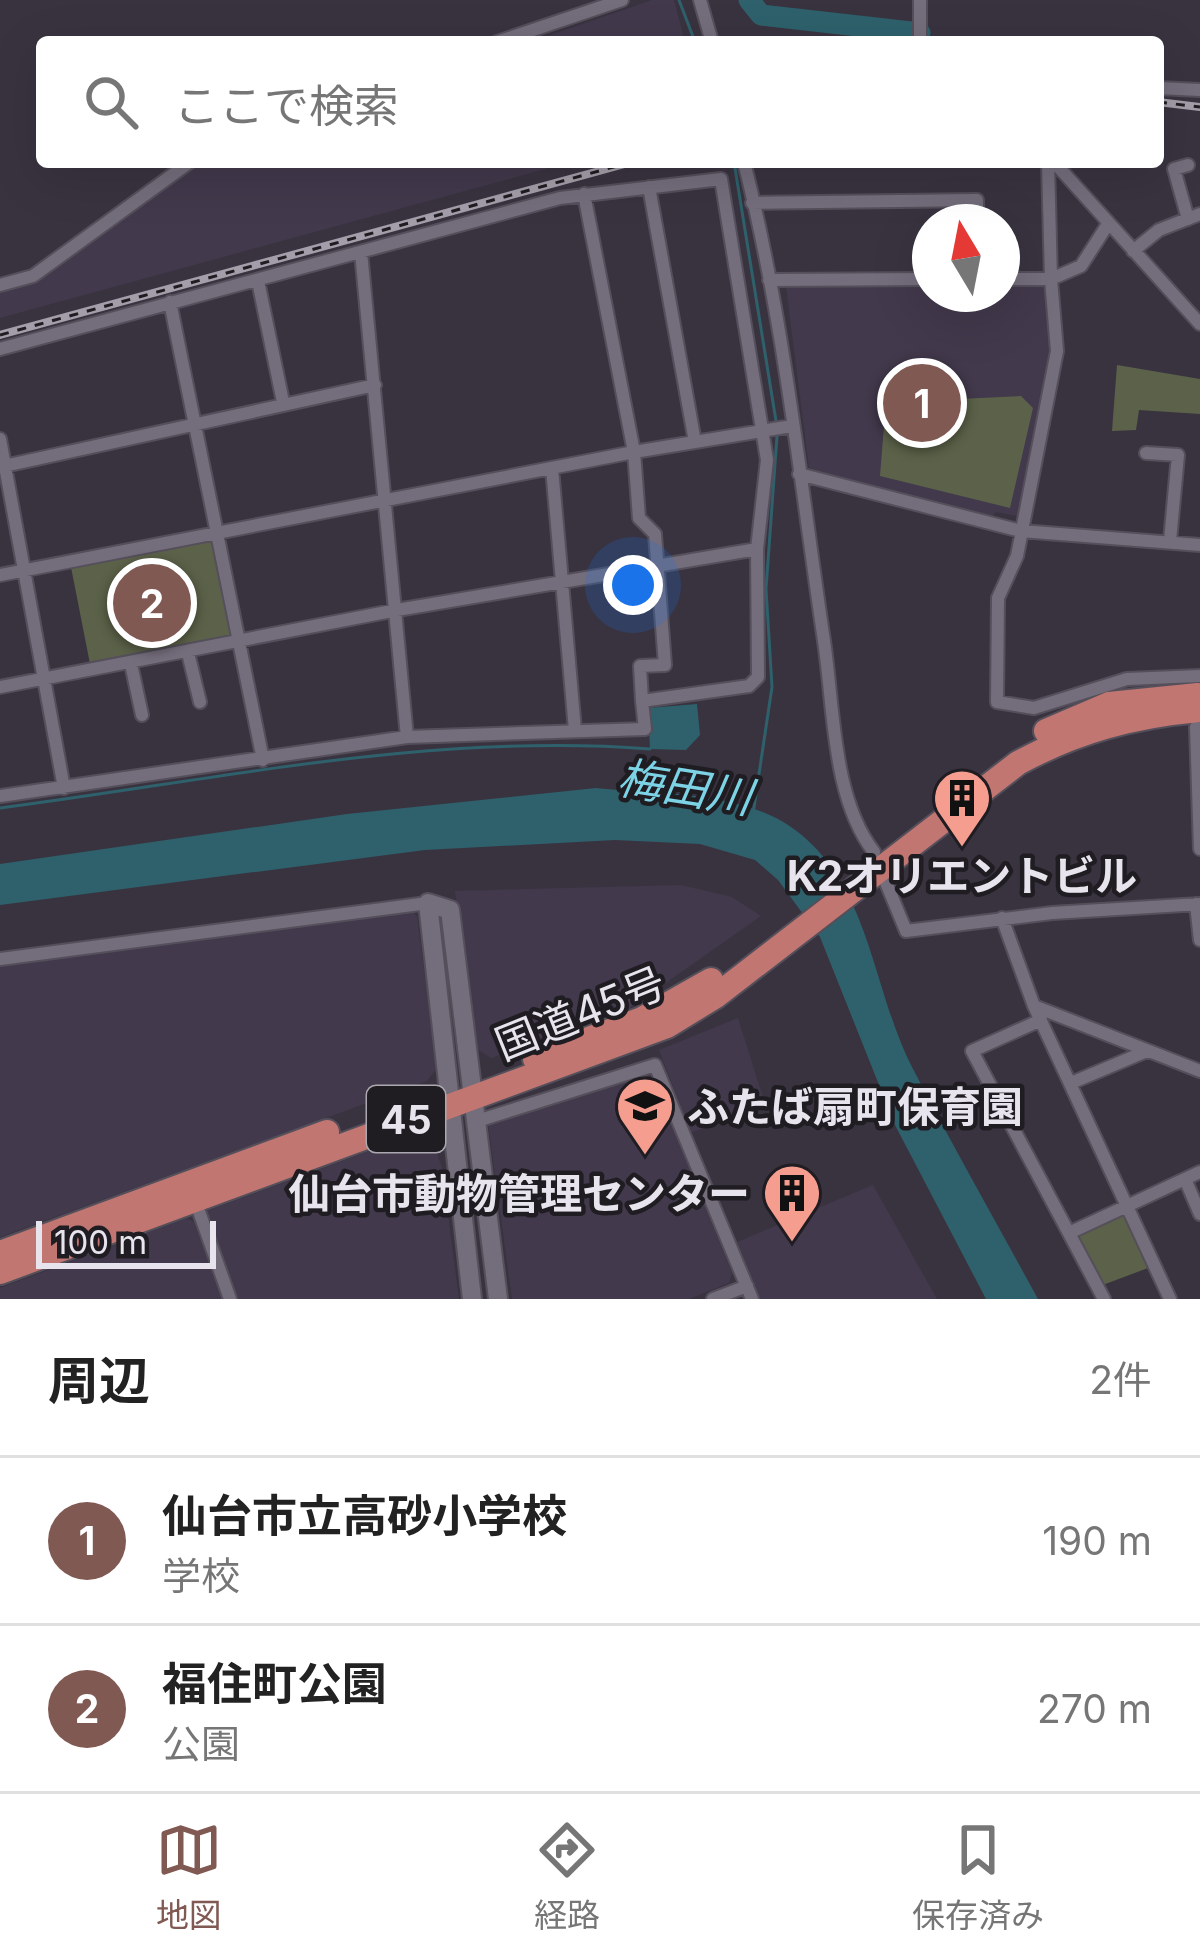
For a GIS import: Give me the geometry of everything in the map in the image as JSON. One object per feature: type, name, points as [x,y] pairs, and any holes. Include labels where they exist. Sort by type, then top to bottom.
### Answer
[{"type":"highway","name":"国道45号","points":[[0,1272],[464,1098],[674,1003],[792,927],[1010,751],[1108,704],[1200,695]]},
{"type":"highway","name":"国道45号","points":[[872,864],[992,781],[1070,737],[1118,721],[1198,718]]},
{"type":"highway","name":"国道45号","points":[[0,1253],[464,1098]]},
{"type":"street","points":[[515,36],[622,0]]},
{"type":"street","points":[[700,0],[710,36]]},
{"type":"street","points":[[920,0],[920,36]]},
{"type":"street","points":[[1164,88],[1200,89]]},
{"type":"street","points":[[1133,251],[1159,230],[1194,217],[1174,169],[1188,165]]},
{"type":"street","points":[[0,285],[34,276],[182,168]]},
{"type":"street","points":[[745,168],[769,280],[840,752],[856,826],[906,931],[1002,918],[1198,904],[1200,940]]},
{"type":"street","points":[[1051,168],[1051,279],[1057,351],[1017,556],[998,598],[997,702],[1034,708],[1127,679],[1200,676]]},
{"type":"street","points":[[1057,168],[1200,324]]},
{"type":"street","points":[[0,349],[584,194],[721,179],[765,430],[767,460],[757,549],[758,677],[744,688],[642,701]]},
{"type":"street","points":[[649,187],[695,442]]},
{"type":"street","points":[[0,796],[407,737],[645,729],[640,666],[664,665],[659,564],[655,534],[639,518],[634,452],[584,194]]},
{"type":"street","points":[[752,202],[977,200],[977,204]]},
{"type":"street","points":[[1020,279],[1051,279],[1081,266],[1108,224]]},
{"type":"street","points":[[361,252],[407,737]]},
{"type":"street","points":[[769,280],[912,279]]},
{"type":"street","points":[[259,281],[283,402]]},
{"type":"street","points":[[170,302],[262,760]]},
{"type":"street","points":[[3,466],[375,385]]},
{"type":"street","points":[[0,574],[789,426]]},
{"type":"street","points":[[0,439],[64,788]]},
{"type":"street","points":[[1146,453],[1178,455],[1170,541]]},
{"type":"street","points":[[552,468],[575,730]]},
{"type":"street","points":[[799,474],[1021,531],[1200,544]]},
{"type":"street","points":[[0,688],[397,610],[757,549]]},
{"type":"street","points":[[188,653],[200,702]]},
{"type":"street","points":[[131,664],[142,715]]},
{"type":"street","points":[[1198,718],[1200,849]]},
{"type":"street","points":[[0,959],[428,903],[498,1299]]},
{"type":"street","points":[[1002,918],[1034,1006],[1170,1299]]},
{"type":"street","points":[[1034,1006],[1200,1071]]},
{"type":"street","points":[[1041,1020],[972,1051],[1103,1299]]},
{"type":"street","points":[[1071,1083],[1148,1051]]},
{"type":"street","points":[[464,1098],[655,1065],[750,1293],[712,1299]]},
{"type":"street","points":[[464,1098],[472,1299]]},
{"type":"street","points":[[1069,1233],[1200,1172]]},
{"type":"street","points":[[1184,1179],[1200,1214]]},
{"type":"street","points":[[195,1200],[230,1299]]},
{"type":"shaded area","points":[[652,0],[674,0],[683,36],[547,36]]},
{"type":"shaded area","points":[[195,168],[549,168],[0,318],[0,289],[39,279]]},
{"type":"shaded area","points":[[1020,285],[1047,285],[1051,343],[1017,516],[996,512],[988,520],[809,468],[786,286],[912,286],[912,312],[1020,312]]},
{"type":"shaded area","points":[[681,885],[732,897],[761,916],[630,1008],[491,1058],[477,1049],[455,891]]},
{"type":"shaded area","points":[[410,910],[417,916],[437,1068],[427,1081],[0,1237],[0,966]]},
{"type":"shaded area","points":[[738,1018],[765,1104],[691,1133],[659,1050]]},
{"type":"shaded area","points":[[642,1076],[652,1079],[674,1130],[732,1273],[729,1283],[689,1299],[512,1299],[488,1123]]},
{"type":"shaded area","points":[[429,1129],[442,1168],[459,1299],[233,1299],[204,1224],[207,1211]]},
{"type":"shaded area","points":[[873,1185],[937,1299],[760,1299],[737,1242]]},
{"type":"shaded area","points":[[187,1218],[194,1222],[223,1299],[0,1299],[0,1288]]},
{"type":"green space","points":[[1117,365],[1200,379],[1200,414],[1139,410],[1136,430],[1112,431]]},
{"type":"green space","points":[[1021,396],[1033,408],[1010,508],[880,476],[884,426],[896,425],[896,402]]},
{"type":"green space","points":[[213,538],[233,640],[91,669],[71,567]]},
{"type":"green space","points":[[1123,1215],[1148,1268],[1100,1286],[1075,1238]]},
{"type":"water","points":[[697,704],[700,735],[686,750],[650,749],[648,708]]},
{"type":"water","points":[[596,788],[696,796],[747,807],[791,827],[817,850],[854,906],[912,1067],[1038,1299],[986,1299],[895,1125],[820,937],[778,880],[755,860],[700,844],[615,840],[425,850],[0,905],[0,864],[347,814]]},
{"type":"waterway","points":[[679,0],[693,36]]},
{"type":"waterway","points":[[749,0],[761,15],[920,33]]},
{"type":"waterway","points":[[735,168],[777,427]]},
{"type":"waterway","name":"梅田川","points":[[753,814],[772,687],[766,589],[777,436]]},
{"type":"waterway","name":"梅田川","points":[[0,808],[405,753],[486,747],[650,749]]},
{"type":"railway","points":[[1164,103],[1200,107]]},
{"type":"railway","points":[[0,335],[610,168]]},
{"type":"place","name":"仙台市立高砂小学校","points":[[922,403]]},
{"type":"place","name":"福住町公園","points":[[152,603]]},
{"type":"place","name":"K2オリエントビル","points":[[962,849]]},
{"type":"place","name":"ふたば扇町保育園","points":[[645,1157]]},
{"type":"place","name":"仙台市動物管理センター","points":[[792,1244]]}]
